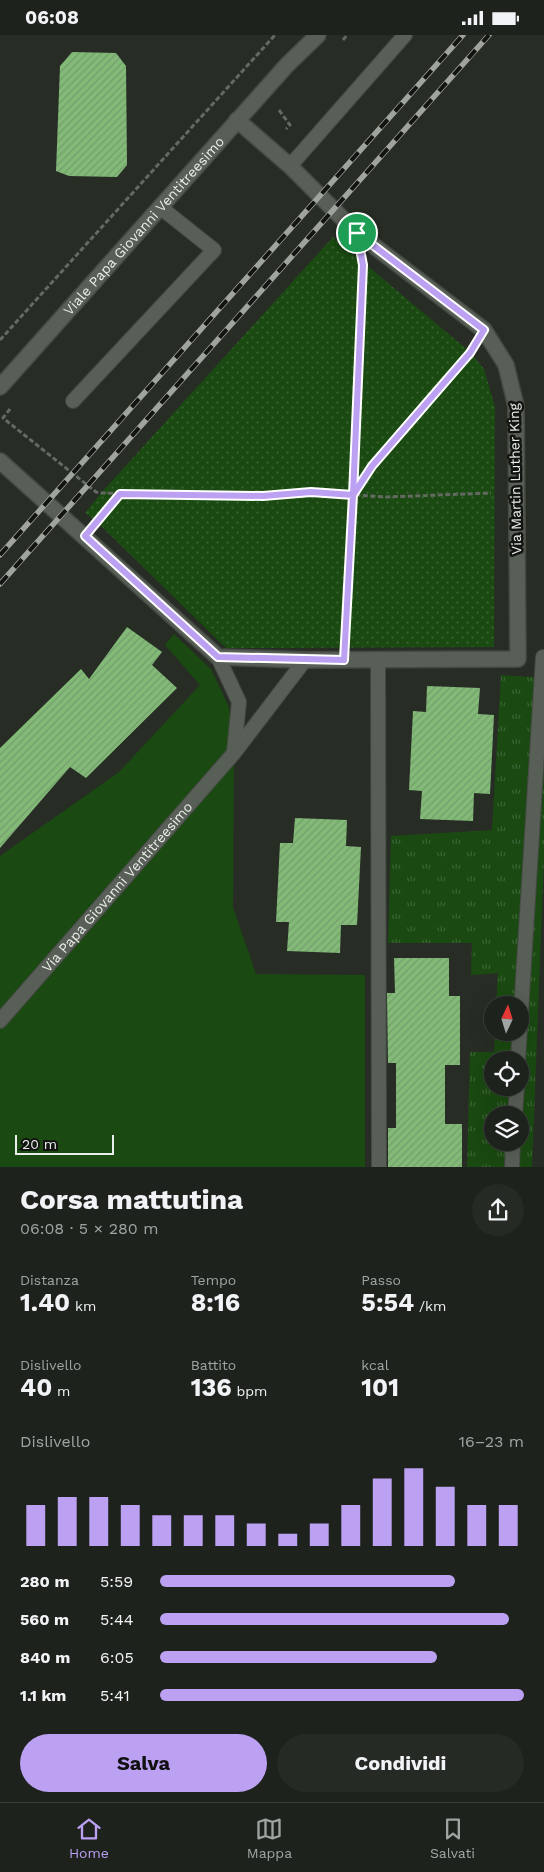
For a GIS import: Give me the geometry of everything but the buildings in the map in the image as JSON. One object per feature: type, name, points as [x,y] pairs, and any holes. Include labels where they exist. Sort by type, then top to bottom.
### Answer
[{"type":"street","name":"Viale Papa Giovanni Ventitreesimo","points":[[287,65],[309,35]]},
{"type":"street","name":"Viale Papa Giovanni Ventitreesimo","points":[[0,387],[237,120],[287,65],[318,35]]},
{"type":"street","name":"Via Martin Luther King","points":[[237,120],[290,166],[357,233],[484,330],[506,365],[511,381],[516,406],[518,659],[378,659]]},
{"type":"street","points":[[0,461],[218,657],[305,660],[378,659]]},
{"type":"lane","points":[[290,166],[405,35]]},
{"type":"lane","points":[[73,401],[214,250],[160,207]]},
{"type":"lane","points":[[218,657],[239,702],[234,753]]},
{"type":"lane","points":[[519,1051],[542,657]]},
{"type":"lane","points":[[378,659],[379,1167]]},
{"type":"lane","name":"Via Papa Giovanni Ventitreesimo","points":[[0,1021],[234,753],[305,660]]},
{"type":"lane","points":[[512,1167],[513,1151]]},
{"type":"path","points":[[0,340],[275,35]]},
{"type":"path","points":[[341,42],[347,35]]},
{"type":"path","points":[[267,147],[290,125],[278,109]]},
{"type":"path","points":[[344,660],[363,265],[357,233]]},
{"type":"path","points":[[353,495],[372,466],[470,353],[484,330]]},
{"type":"path","points":[[16,403],[1,419],[96,492],[263,496],[311,492],[387,497],[495,493],[517,482]]},
{"type":"path","points":[[85,536],[120,494]]},
{"type":"green space","points":[[333,237],[470,352],[484,369],[495,407],[494,647],[226,648],[97,522],[85,513]]},
{"type":"green space","points":[[174,634],[211,669],[229,707],[234,753],[233,907],[256,974],[365,975],[365,1167],[0,1167],[0,856],[119,772],[200,685],[165,645]]},
{"type":"green space","points":[[501,675],[544,678],[544,856],[532,1167],[467,1167],[470,1052],[484,1052],[484,1096],[529,1096],[529,1051],[494,1051],[495,1041],[529,1041],[529,996],[497,996],[498,973],[471,975],[472,943],[388,943],[391,836],[492,830]]},
{"type":"railway","points":[[0,555],[463,35]]},
{"type":"railway","points":[[0,584],[489,35]]},
{"type":"route","points":[[357,233],[363,265],[353,495],[311,492],[263,496],[120,494],[85,536],[218,657],[344,660],[353,495],[372,466],[470,353],[484,330],[357,233]]}]
